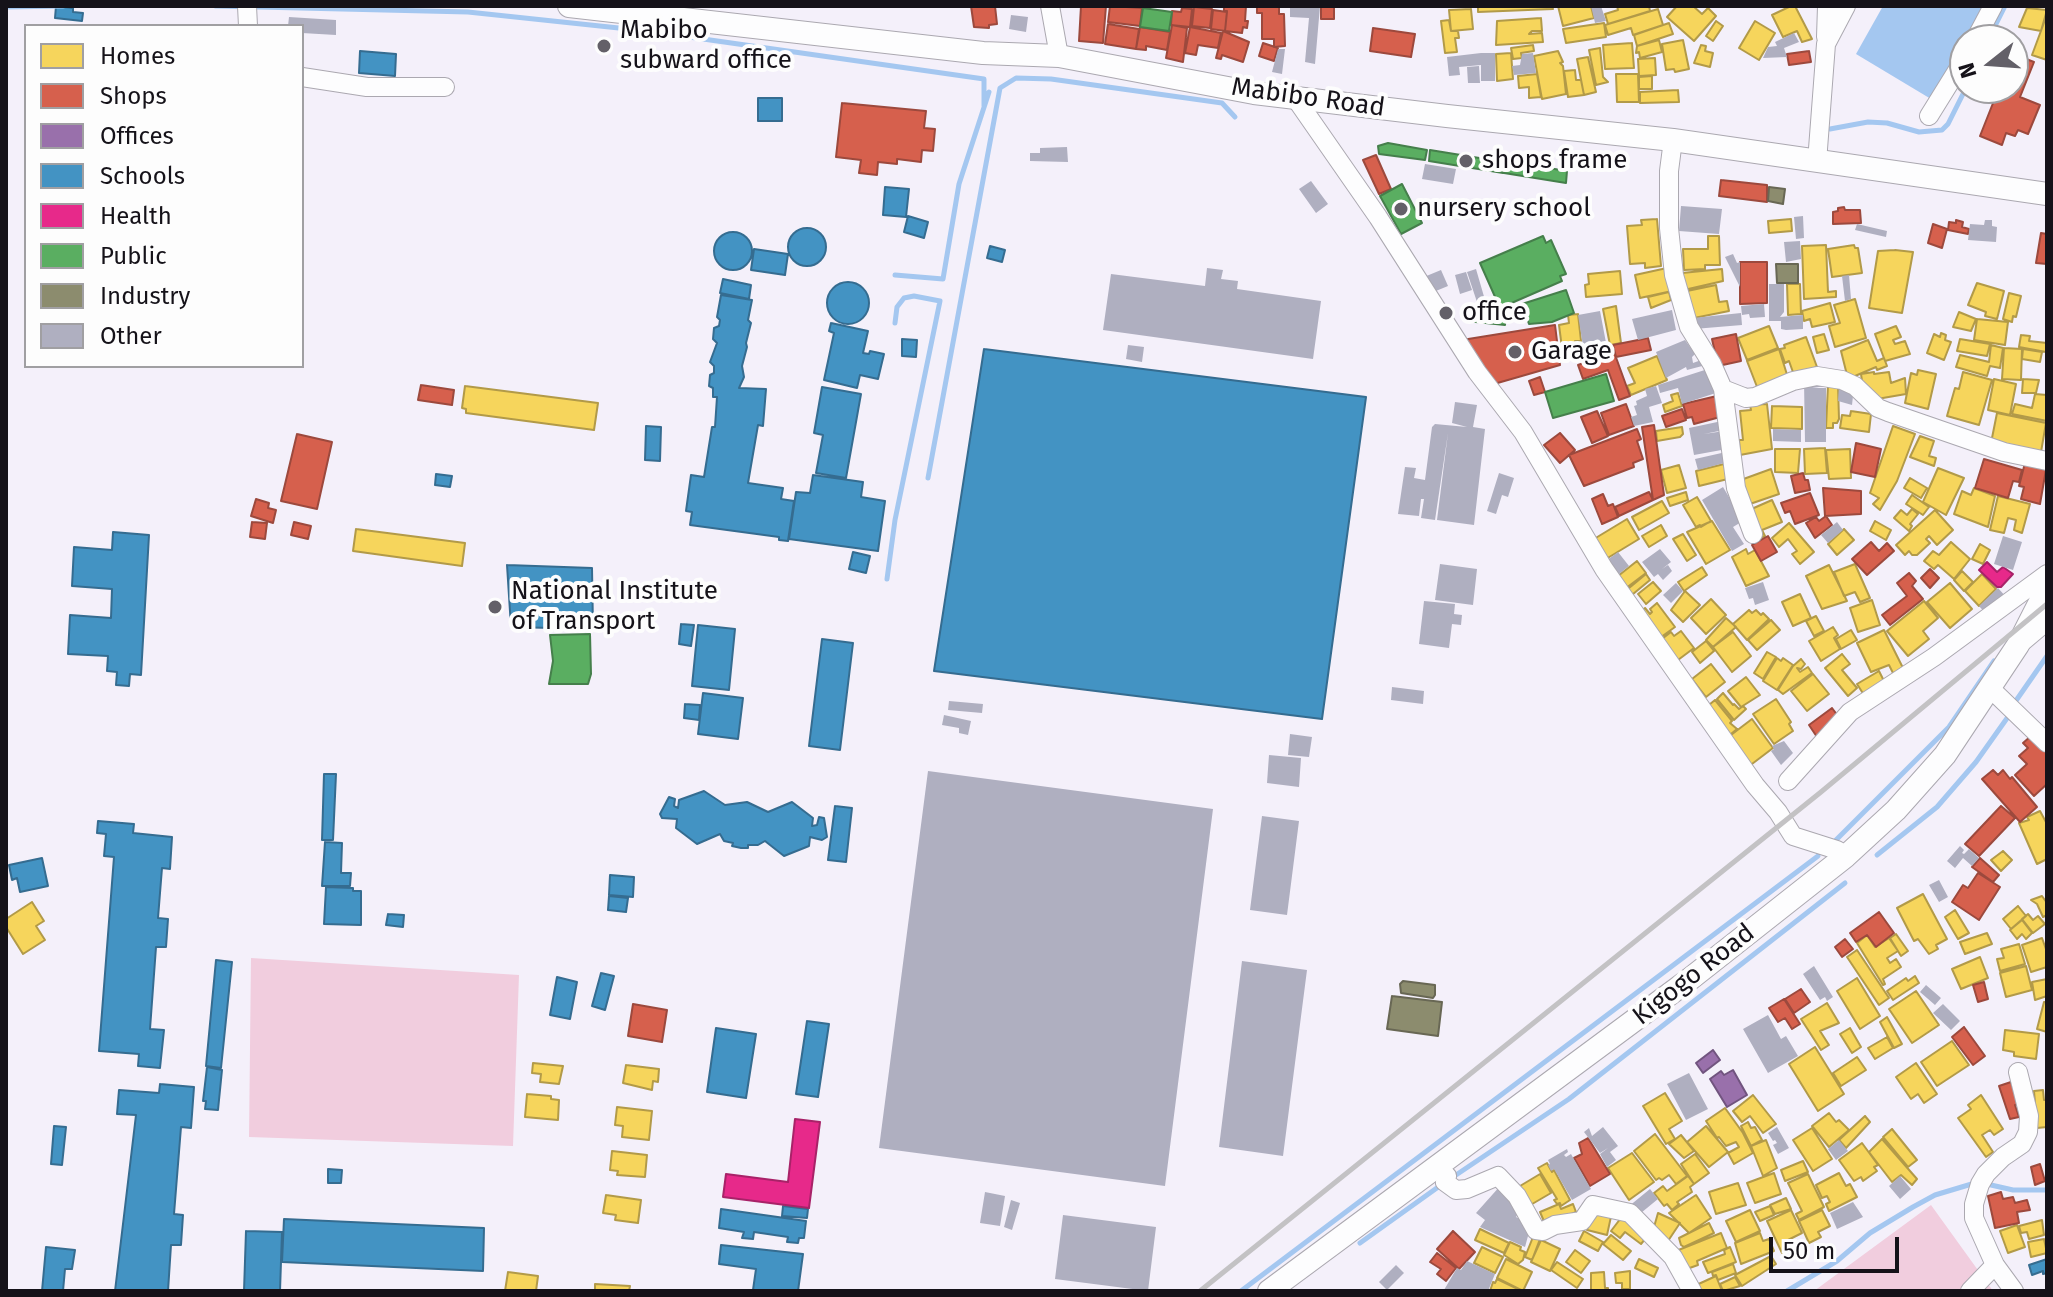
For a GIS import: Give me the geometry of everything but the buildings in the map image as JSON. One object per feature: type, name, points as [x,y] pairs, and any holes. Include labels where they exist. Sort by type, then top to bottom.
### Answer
[{"type":"main road","name":"Mabibo Road","points":[[569,6],[983,53],[1059,56],[1296,99],[1673,140],[2047,194]]},
{"type":"main road","name":"Kigogo Road","points":[[1269,1291],[1690,979],[1846,856],[1896,810],[1945,755],[2018,645],[2047,588]]},
{"type":"street","points":[[1050,6],[1059,56]]},
{"type":"street","points":[[1817,162],[1827,6]]},
{"type":"street","points":[[1826,44],[1846,6]]},
{"type":"street","points":[[1983,24],[1993,6]]},
{"type":"street","points":[[304,77],[367,87],[445,87]]},
{"type":"street","points":[[1929,116],[1949,84]]},
{"type":"street","points":[[1296,99],[1378,217],[1477,372],[1523,432],[1604,569],[1755,785],[1793,836],[1837,850],[1846,856]]},
{"type":"street","points":[[1673,140],[1669,171],[1669,228],[1674,275],[1689,327],[1723,389],[1736,488],[1753,534]]},
{"type":"street","points":[[1723,389],[1746,398],[1817,376],[1842,380],[1855,386],[1878,408],[1888,412],[2004,452],[2047,461]]},
{"type":"street","points":[[1788,781],[1850,712],[1934,657],[2047,574]]},
{"type":"street","points":[[2018,645],[2047,621]]},
{"type":"street","points":[[1991,689],[2047,743]]},
{"type":"street","points":[[2014,1291],[1995,1265],[1974,1218],[1974,1204],[1986,1174],[2022,1144],[2028,1132],[2029,1116],[2018,1072]]},
{"type":"street","points":[[1438,1168],[1447,1176],[1445,1182],[1456,1190],[1467,1189],[1498,1176],[1517,1196],[1536,1230],[1582,1221],[1593,1205],[1630,1213],[1673,1257],[1692,1291]]},
{"type":"street","points":[[1970,1291],[1995,1265]]},
{"type":"shaded area","points":[[251,958],[519,975],[513,1146],[249,1137]]},
{"type":"shaded area","points":[[1931,1205],[1993,1291],[1814,1291]]},
{"type":"water","points":[[1883,6],[1987,6],[1977,24],[1949,24],[1949,78],[1936,102],[1856,54]]},
{"type":"waterway","points":[[6,7],[63,6]]},
{"type":"waterway","points":[[216,6],[468,12],[647,31],[984,79],[984,106],[989,92],[959,184],[943,279],[895,275]]},
{"type":"waterway","points":[[1996,24],[2005,6]]},
{"type":"waterway","points":[[928,478],[1000,88],[1016,78],[1051,79],[1222,103],[1235,117]]},
{"type":"waterway","points":[[1830,129],[1868,122],[1887,123],[1919,132],[1942,130],[1958,104]]},
{"type":"waterway","points":[[887,579],[895,520],[940,301],[914,296],[904,298],[897,307],[895,323]]},
{"type":"waterway","points":[[2013,705],[2047,656]]},
{"type":"waterway","points":[[1836,840],[1949,727],[1994,661]]},
{"type":"waterway","points":[[1877,855],[1937,807],[1976,762],[2010,714]]},
{"type":"waterway","points":[[1241,1291],[1818,856]]},
{"type":"waterway","points":[[1453,1177],[1569,1099],[1845,883]]},
{"type":"waterway","points":[[1787,1291],[1837,1261],[1870,1233],[1913,1207],[1935,1195],[1975,1183]]},
{"type":"waterway","points":[[1360,1243],[1441,1185]]},
{"type":"waterway","points":[[1991,1185],[2013,1190],[2047,1190]]},
{"type":"railway","points":[[1200,1291],[1821,792],[2047,604]]},
{"type":"place","name":"Mabibo subward office","points":[[604,46]]},
{"type":"place","name":"shops frame","points":[[1466,161]]},
{"type":"place","name":"nursery school","points":[[1401,209]]},
{"type":"place","name":"office","points":[[1446,313]]},
{"type":"place","name":"Garage","points":[[1515,352]]},
{"type":"place","name":"National Institute of Transport","points":[[495,607]]}]
